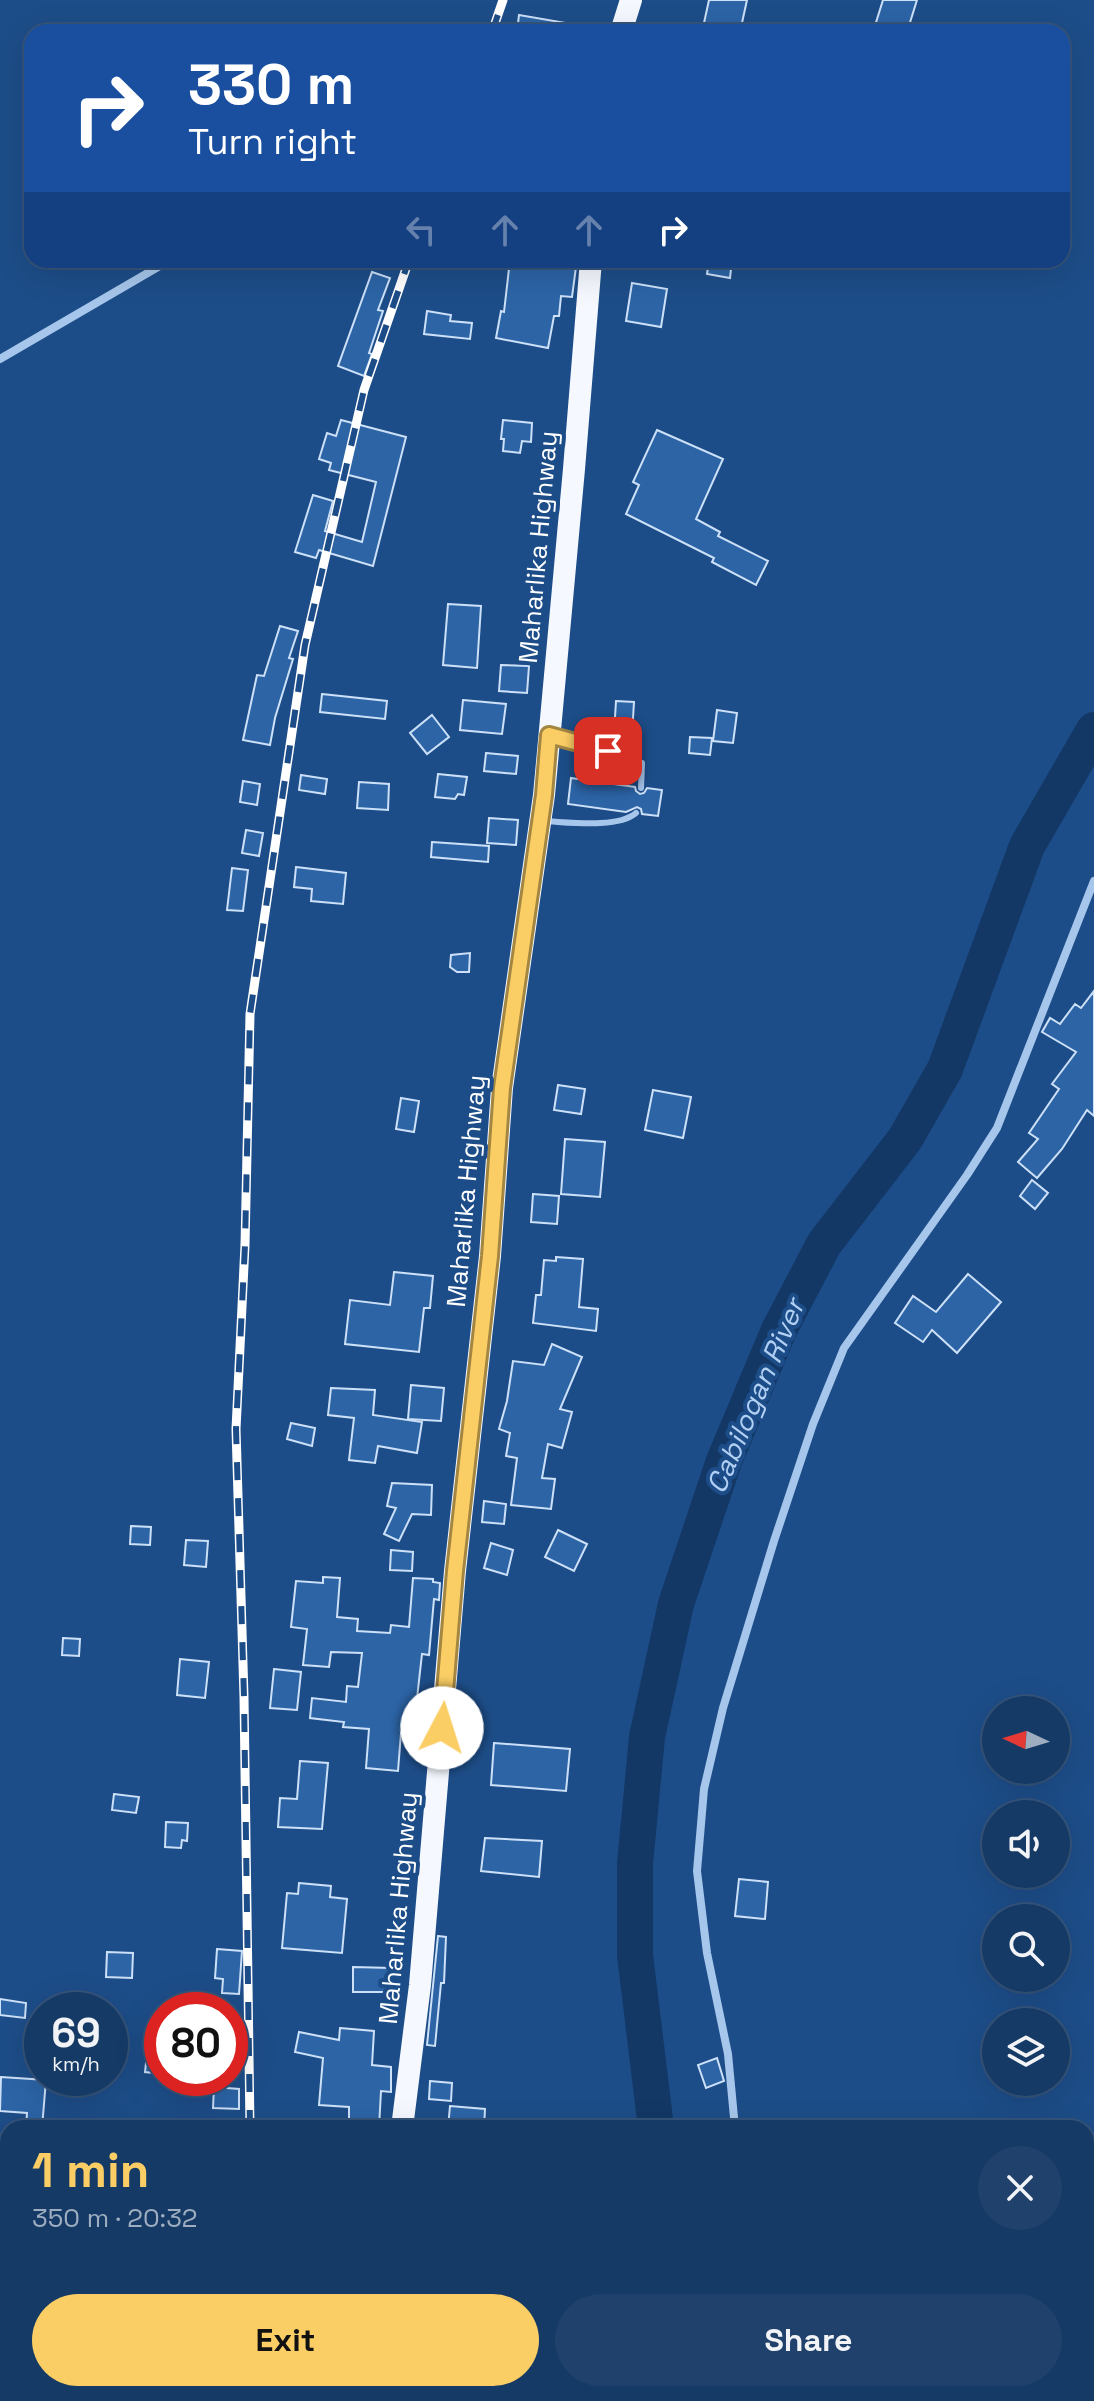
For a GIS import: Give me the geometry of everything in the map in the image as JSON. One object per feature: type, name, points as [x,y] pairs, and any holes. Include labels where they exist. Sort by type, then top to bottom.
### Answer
[{"type":"highway","points":[[624,24],[631,0]]},
{"type":"highway","name":"Maharlika Highway","points":[[403,2120],[420,1985],[455,1571],[490,1256],[502,1088],[540,821],[549,735],[590,268]]},
{"type":"street","points":[[0,359],[156,268]]},
{"type":"street","points":[[734,2120],[728,2054],[707,1953],[697,1871],[704,1789],[723,1708],[804,1454],[844,1348],[997,1128],[1094,881]]},
{"type":"lane","points":[[549,735],[642,763],[641,788]]},
{"type":"lane","points":[[540,821],[602,823],[627,820],[636,813]]},
{"type":"building","points":[[709,0],[747,0],[742,24],[704,24]]},
{"type":"building","points":[[883,0],[917,0],[910,24],[876,24]]},
{"type":"building","points":[[519,15],[566,23],[566,24],[518,24]]},
{"type":"building","points":[[509,268],[576,268],[572,297],[561,296],[559,316],[554,316],[548,348],[496,338],[501,311],[504,312]]},
{"type":"building","points":[[708,268],[731,268],[730,278],[707,274]]},
{"type":"building","points":[[372,272],[390,278],[378,310],[383,311],[364,376],[338,366]]},
{"type":"building","points":[[632,283],[667,289],[661,327],[626,321]]},
{"type":"building","points":[[427,311],[451,315],[450,321],[472,323],[470,339],[424,334]]},
{"type":"building","points":[[341,420],[406,437],[373,566],[319,550],[316,558],[295,552],[313,495],[333,501],[325,531],[362,542],[376,482],[329,470],[331,463],[319,459],[327,433],[336,436]]},
{"type":"building","points":[[503,420],[532,423],[531,442],[522,441],[520,453],[503,451]]},
{"type":"building","points":[[657,430],[723,459],[696,519],[720,532],[718,536],[768,561],[756,585],[712,562],[714,558],[626,514],[639,485],[633,482]]},
{"type":"building","points":[[448,604],[481,606],[477,668],[443,665]]},
{"type":"building","points":[[280,626],[298,631],[270,745],[243,740],[257,675],[264,676]]},
{"type":"building","points":[[501,665],[529,666],[527,693],[499,691]]},
{"type":"building","points":[[322,694],[387,701],[385,719],[320,712]]},
{"type":"building","points":[[463,700],[506,704],[502,734],[460,730]]},
{"type":"building","points":[[616,701],[634,702],[632,735],[614,733]]},
{"type":"building","points":[[717,710],[737,713],[733,743],[713,741]]},
{"type":"building","points":[[432,715],[449,737],[427,754],[410,733]]},
{"type":"building","points":[[690,737],[712,738],[710,755],[689,753]]},
{"type":"building","points":[[486,753],[518,756],[516,774],[484,771]]},
{"type":"building","points":[[438,774],[467,777],[464,795],[458,794],[455,799],[435,797]]},
{"type":"building","points":[[301,775],[327,779],[325,794],[299,790]]},
{"type":"building","points":[[571,778],[635,787],[640,794],[647,788],[662,790],[658,816],[642,814],[637,807],[626,812],[568,804]]},
{"type":"building","points":[[243,781],[260,784],[257,805],[240,802]]},
{"type":"building","points":[[359,782],[389,784],[388,810],[357,808]]},
{"type":"building","points":[[489,818],[518,820],[516,845],[487,843]]},
{"type":"building","points":[[246,830],[263,833],[259,856],[242,853]]},
{"type":"building","points":[[432,842],[489,846],[488,862],[431,857]]},
{"type":"building","points":[[296,867],[346,873],[343,904],[311,901],[312,889],[294,887]]},
{"type":"building","points":[[232,868],[248,870],[243,911],[227,910]]},
{"type":"building","points":[[470,953],[469,972],[457,972],[450,967],[451,955]]},
{"type":"building","points":[[1094,991],[1094,1116],[1087,1110],[1062,1149],[1037,1178],[1018,1162],[1038,1139],[1029,1133],[1059,1089],[1052,1084],[1076,1052],[1042,1032],[1050,1018],[1060,1024],[1075,1004],[1081,1008]]},
{"type":"building","points":[[558,1085],[585,1089],[581,1114],[554,1110]]},
{"type":"building","points":[[653,1090],[691,1097],[683,1138],[645,1130]]},
{"type":"building","points":[[401,1098],[419,1101],[414,1132],[396,1129]]},
{"type":"building","points":[[565,1139],[605,1142],[600,1197],[561,1194]]},
{"type":"building","points":[[1032,1180],[1048,1193],[1035,1209],[1020,1196]]},
{"type":"building","points":[[533,1194],[559,1196],[557,1224],[531,1222]]},
{"type":"building","points":[[556,1257],[583,1259],[579,1307],[598,1309],[596,1331],[533,1323],[536,1295],[541,1295],[544,1260],[556,1261]]},
{"type":"building","points":[[394,1272],[433,1276],[430,1308],[424,1308],[419,1352],[345,1344],[350,1300],[390,1305]]},
{"type":"building","points":[[968,1274],[1001,1302],[957,1353],[932,1330],[923,1342],[895,1323],[913,1296],[936,1312]]},
{"type":"building","points":[[552,1344],[582,1357],[560,1409],[572,1412],[562,1448],[548,1444],[542,1478],[555,1479],[551,1509],[511,1505],[517,1458],[506,1456],[510,1433],[499,1429],[513,1361],[544,1365]]},
{"type":"building","points":[[411,1385],[444,1388],[441,1421],[408,1419]]},
{"type":"building","points":[[331,1388],[375,1390],[373,1415],[422,1422],[417,1453],[378,1446],[375,1463],[349,1460],[354,1418],[328,1415]]},
{"type":"building","points":[[291,1423],[315,1428],[312,1446],[287,1439]]},
{"type":"building","points":[[392,1483],[432,1485],[431,1515],[412,1514],[399,1541],[384,1534],[396,1508],[387,1506]]},
{"type":"building","points":[[484,1501],[506,1504],[504,1524],[482,1522]]},
{"type":"building","points":[[131,1526],[151,1527],[150,1545],[130,1544]]},
{"type":"building","points":[[558,1530],[587,1544],[574,1571],[545,1557]]},
{"type":"building","points":[[186,1540],[208,1541],[206,1567],[184,1565]]},
{"type":"building","points":[[491,1543],[513,1550],[507,1575],[484,1568]]},
{"type":"building","points":[[391,1550],[413,1552],[412,1571],[390,1570]]},
{"type":"building","points":[[323,1577],[340,1578],[337,1617],[358,1619],[357,1631],[390,1633],[391,1625],[409,1627],[413,1578],[433,1579],[433,1582],[440,1583],[439,1600],[434,1599],[429,1655],[422,1654],[413,1734],[401,1733],[398,1771],[366,1768],[369,1729],[343,1727],[344,1722],[310,1718],[312,1698],[346,1702],[347,1686],[358,1687],[362,1653],[331,1652],[329,1667],[303,1665],[307,1629],[291,1627],[296,1581],[323,1583]]},
{"type":"building","points":[[63,1638],[80,1639],[79,1656],[62,1655]]},
{"type":"building","points":[[180,1659],[209,1662],[205,1698],[177,1695]]},
{"type":"building","points":[[274,1669],[301,1672],[297,1710],[270,1708]]},
{"type":"building","points":[[494,1743],[570,1749],[566,1791],[491,1785]]},
{"type":"building","points":[[300,1761],[328,1763],[322,1829],[278,1827],[280,1798],[297,1799]]},
{"type":"building","points":[[114,1794],[139,1797],[136,1813],[112,1810]]},
{"type":"building","points":[[166,1822],[188,1823],[187,1841],[182,1840],[181,1848],[165,1847]]},
{"type":"building","points":[[485,1838],[542,1841],[539,1877],[481,1871]]},
{"type":"building","points":[[739,1879],[768,1882],[765,1919],[735,1916]]},
{"type":"building","points":[[299,1883],[331,1886],[330,1897],[347,1899],[342,1953],[282,1948],[287,1893],[298,1894]]},
{"type":"building","points":[[438,1936],[446,1937],[444,1983],[441,1983],[435,2046],[427,2045]]},
{"type":"building","points":[[217,1949],[242,1951],[239,1992],[222,1992],[223,1979],[215,1978]]},
{"type":"building","points":[[107,1952],[133,1953],[132,1978],[106,1977]]},
{"type":"building","points":[[353,1967],[392,1968],[392,1992],[353,1992]]},
{"type":"building","points":[[0,1999],[24,2003],[24,2018],[0,2015]]},
{"type":"building","points":[[340,2028],[374,2031],[372,2065],[391,2067],[391,2092],[381,2091],[379,2120],[349,2120],[349,2107],[319,2105],[323,2058],[295,2052],[299,2032],[339,2040]]},
{"type":"building","points":[[717,2058],[724,2081],[706,2088],[698,2065]]},
{"type":"building","points":[[1,2077],[24,2079],[24,2096],[45,2096],[43,2120],[27,2120],[27,2113],[0,2111]]},
{"type":"building","points":[[430,2081],[452,2083],[451,2101],[429,2099]]},
{"type":"building","points":[[214,2096],[239,2096],[239,2109],[213,2108]]},
{"type":"building","points":[[450,2106],[485,2109],[484,2120],[449,2120]]},
{"type":"waterway","name":"Cabilogan River","points":[[655,2120],[635,1955],[635,1864],[647,1737],[676,1604],[724,1461],[779,1330],[824,1244],[905,1139],[945,1069],[1027,846],[1094,730]]},
{"type":"railway","points":[[495,24],[503,0]]},
{"type":"railway","points":[[250,2120],[244,1697],[236,1429],[245,1245],[250,1014],[305,645],[364,390],[406,268]]},
{"type":"route","points":[[442,1728],[455,1571],[490,1256],[502,1088],[544,795],[549,735],[608,751]]}]
